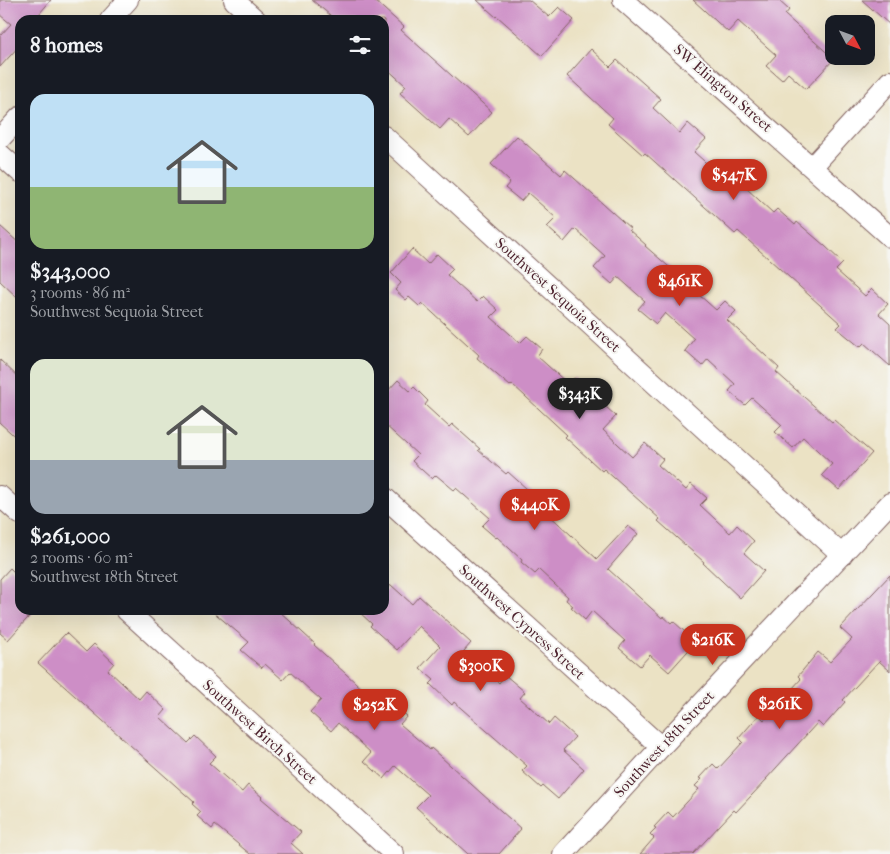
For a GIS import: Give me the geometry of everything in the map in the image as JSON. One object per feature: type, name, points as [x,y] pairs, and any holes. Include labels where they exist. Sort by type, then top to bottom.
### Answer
[{"type":"street","points":[[114,15],[128,0]]},
{"type":"street","points":[[234,0],[250,15]]},
{"type":"street","name":"SW Elington Street","points":[[623,0],[890,237]]},
{"type":"street","points":[[812,167],[890,81]]},
{"type":"street","points":[[0,139],[15,123]]},
{"type":"street","name":"Southwest Sequoia Street","points":[[389,141],[842,554]]},
{"type":"street","points":[[0,154],[15,168]]},
{"type":"street","points":[[0,496],[15,510]]},
{"type":"street","name":"Southwest Cypress Street","points":[[389,502],[661,747]]},
{"type":"street","name":"Southwest 18th Street","points":[[563,854],[890,503]]},
{"type":"street","name":"Southwest Birch Street","points":[[131,615],[394,854]]},
{"type":"building","points":[[0,0],[51,0],[38,15],[15,15],[15,50],[0,67],[0,36],[11,24],[0,15]]},
{"type":"building","points":[[312,0],[374,0],[404,27],[401,30],[492,112],[469,137],[449,119],[440,129],[400,93],[406,86],[389,71],[389,15],[330,15]]},
{"type":"building","points":[[477,0],[529,0],[549,17],[559,7],[574,20],[542,56]]},
{"type":"building","points":[[693,0],[778,0],[789,10],[785,15],[825,51],[825,65],[828,65],[806,89],[788,73],[782,80],[766,66],[776,55],[738,21],[728,32]]},
{"type":"building","points":[[862,0],[890,0],[890,25]]},
{"type":"building","points":[[591,49],[610,67],[617,60],[661,99],[653,108],[680,133],[688,123],[706,139],[694,152],[724,179],[736,166],[753,181],[746,188],[773,213],[777,209],[795,225],[797,222],[825,246],[843,263],[836,270],[865,296],[872,289],[888,304],[879,314],[890,324],[890,366],[864,343],[860,347],[837,328],[841,324],[738,231],[735,234],[645,153],[643,155],[608,124],[613,118],[567,76]]},
{"type":"building","points":[[517,136],[561,175],[565,170],[631,229],[629,230],[645,246],[716,310],[725,301],[736,311],[727,320],[779,368],[776,372],[832,422],[834,420],[872,453],[839,490],[822,475],[832,464],[803,437],[793,448],[775,432],[782,425],[752,398],[745,405],[729,391],[735,384],[708,359],[702,366],[685,351],[694,339],[665,313],[656,324],[638,309],[645,301],[618,277],[612,284],[594,268],[605,256],[575,229],[564,242],[547,227],[556,218],[528,193],[521,201],[505,188],[510,182],[491,164]]},
{"type":"building","points":[[0,226],[15,240],[15,295],[0,281]]},
{"type":"building","points":[[412,249],[428,264],[437,254],[453,269],[447,275],[477,302],[483,296],[498,310],[491,317],[520,343],[527,336],[542,349],[537,356],[568,384],[574,378],[616,416],[603,430],[632,457],[645,443],[663,459],[658,465],[686,490],[691,484],[707,498],[700,505],[730,533],[737,525],[754,541],[744,553],[764,571],[740,598],[704,562],[658,521],[660,519],[604,469],[602,471],[565,437],[567,435],[512,384],[510,386],[477,358],[479,355],[422,303],[419,306],[409,297],[406,300],[395,290],[401,283],[391,273]]},
{"type":"building","points":[[0,360],[15,374],[15,436],[0,423]]},
{"type":"building","points":[[398,380],[410,391],[414,387],[428,401],[425,405],[449,427],[452,424],[480,449],[478,450],[506,474],[508,472],[536,497],[533,500],[597,559],[628,526],[638,534],[608,569],[662,618],[663,616],[671,623],[673,621],[696,642],[669,672],[650,655],[640,666],[619,648],[625,641],[592,611],[585,620],[571,607],[573,606],[566,600],[568,597],[539,570],[535,574],[497,537],[482,526],[490,518],[456,488],[454,490],[436,475],[432,479],[412,461],[418,455],[389,429],[389,390]]},
{"type":"building","points":[[10,568],[15,573],[15,615],[30,615],[8,640],[0,633],[0,579]]},
{"type":"building","points":[[890,575],[890,671],[879,661],[843,700],[845,702],[823,727],[818,722],[736,812],[734,810],[693,854],[640,854],[654,838],[650,834],[656,828],[654,827],[668,812],[673,817],[699,789],[695,786],[713,764],[718,769],[743,742],[739,738],[759,715],[764,720],[801,679],[798,676],[818,652],[830,662],[852,639],[840,628]]},
{"type":"building","points":[[391,585],[412,604],[419,596],[471,643],[464,651],[499,683],[505,675],[525,692],[520,698],[549,724],[554,718],[575,737],[563,750],[584,769],[558,799],[543,786],[541,788],[522,771],[527,766],[454,702],[452,705],[430,684],[434,680],[420,668],[440,646],[419,626],[397,650],[370,626],[372,624],[362,615],[389,615],[389,587]]},
{"type":"building","points":[[217,615],[283,615],[387,712],[394,705],[407,716],[400,724],[430,750],[431,748],[521,829],[499,854],[468,854],[416,807],[428,795],[395,766],[384,779],[364,761],[371,753],[338,723],[331,731],[310,712],[321,700],[290,672],[283,680],[265,664],[262,668],[241,650],[249,642]]},
{"type":"building","points":[[66,633],[86,652],[94,644],[114,663],[108,670],[139,699],[146,691],[166,710],[160,717],[188,743],[195,736],[216,756],[209,763],[242,792],[248,785],[301,832],[291,843],[303,854],[250,854],[215,825],[212,829],[197,816],[201,812],[192,804],[194,802],[38,663]]}]
